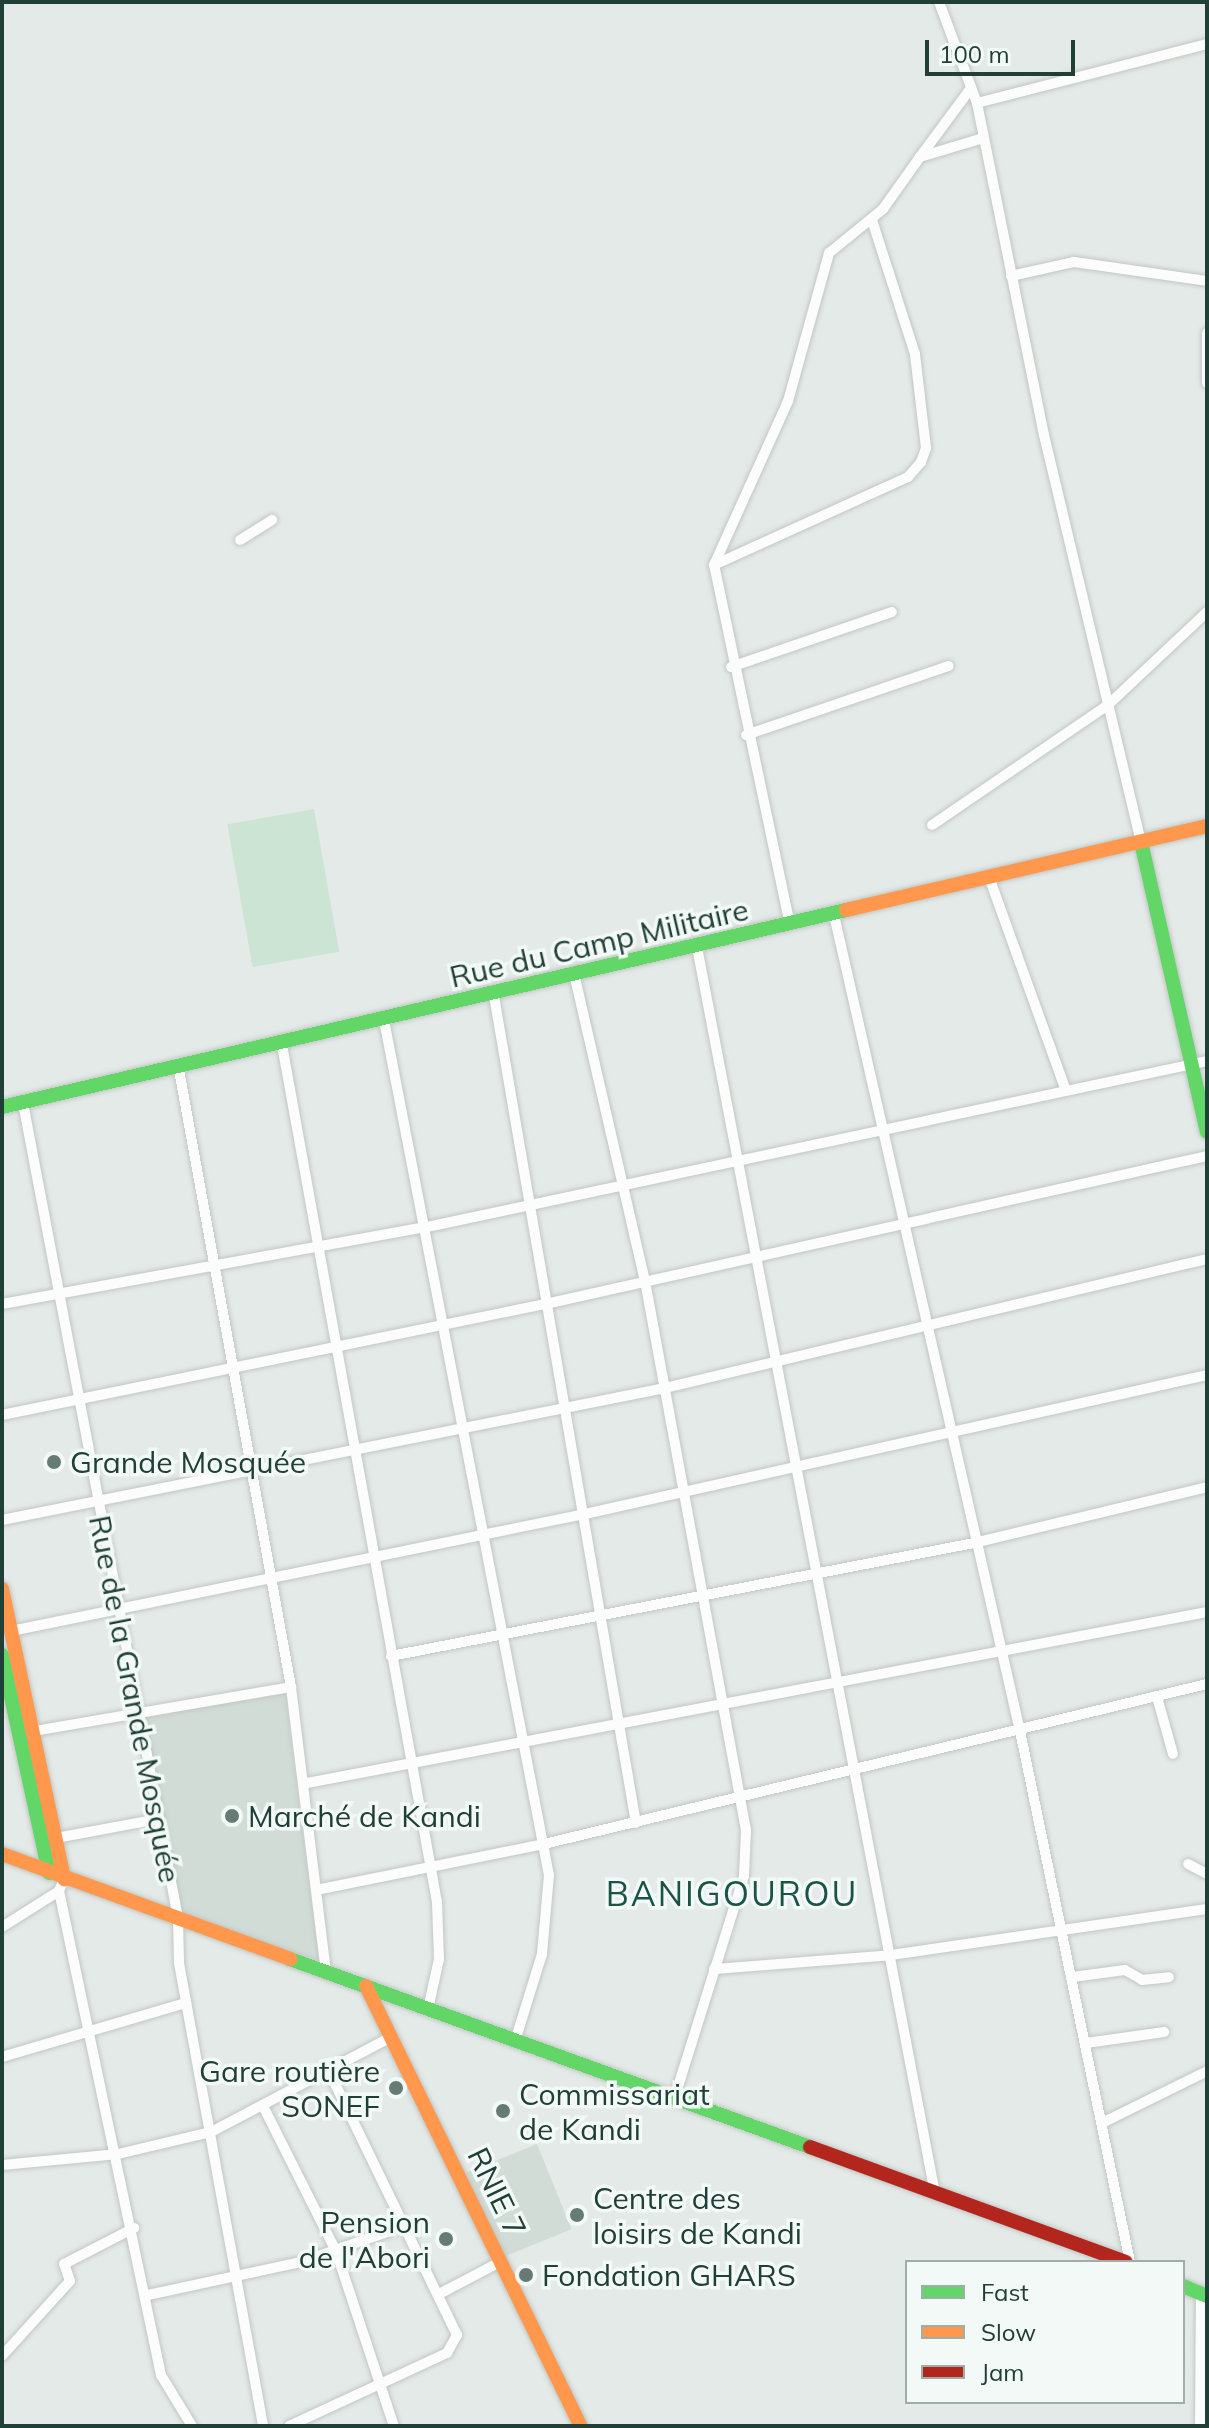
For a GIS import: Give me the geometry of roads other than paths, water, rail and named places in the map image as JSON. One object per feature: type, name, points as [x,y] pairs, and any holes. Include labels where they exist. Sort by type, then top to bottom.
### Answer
[{"type":"main road","name":"Rue du Camp Militaire","points":[[2,1107],[179,1070],[575,978],[1207,826]]},
{"type":"main road","points":[[1141,842],[1200,1063],[1207,1132]]},
{"type":"main road","points":[[2,1589],[56,1838],[57,1881]]},
{"type":"main road","points":[[2,1655],[57,1881]]},
{"type":"main road","points":[[2,1854],[57,1881],[178,1918],[935,2193],[1098,2257]]},
{"type":"main road","name":"RNIE 7","points":[[366,1986],[580,2424]]},
{"type":"main road","points":[[1185,2287],[1204,2294]]},
{"type":"street","points":[[939,2],[977,103],[980,139],[1141,842]]},
{"type":"street","points":[[977,103],[1207,44]]},
{"type":"street","points":[[790,925],[731,667],[714,565],[788,401],[829,253],[872,220],[971,88]]},
{"type":"street","points":[[920,157],[980,139]]},
{"type":"street","points":[[714,565],[908,477],[921,462],[924,410],[915,354],[872,220]]},
{"type":"street","points":[[1011,276],[1074,262],[1207,281]]},
{"type":"street","points":[[1207,333],[1207,383]]},
{"type":"street","points":[[240,540],[272,520]]},
{"type":"street","points":[[731,667],[892,612]]},
{"type":"street","points":[[932,825],[1108,705],[1207,612]]},
{"type":"street","points":[[746,735],[949,666]]},
{"type":"street","points":[[989,877],[1066,1091]]},
{"type":"street","points":[[834,915],[887,1131],[974,1543],[1020,1731],[1064,1932],[1128,2260]]},
{"type":"street","points":[[697,947],[755,1259],[842,1681],[935,2193]]},
{"type":"street","points":[[575,978],[625,1183],[707,1593],[741,1798],[747,1861],[674,2099]]},
{"type":"street","points":[[494,996],[550,1303],[636,1823]]},
{"type":"street","points":[[384,1020],[447,1325],[461,1429],[544,1844],[549,1912],[515,2041]]},
{"type":"street","points":[[282,1045],[408,1761],[432,1863],[440,1936],[428,2009]]},
{"type":"street","points":[[2,1304],[213,1261],[427,1227],[1200,1063]]},
{"type":"street","points":[[179,1070],[255,1472],[307,1783],[321,1889],[326,1972]]},
{"type":"street","name":"Rue de la Grande Mosquée","points":[[23,1103],[115,1608],[178,1918],[186,2003],[263,2426]]},
{"type":"street","points":[[2,1415],[336,1349],[755,1259],[906,1222],[1207,1156]]},
{"type":"street","points":[[2,1520],[355,1453],[566,1405],[665,1388],[1207,1259]]},
{"type":"street","points":[[11,1631],[585,1514],[685,1488],[1207,1375]]},
{"type":"street","points":[[391,1656],[820,1570],[974,1543],[1207,1487]]},
{"type":"street","points":[[307,1783],[725,1702],[1001,1655],[1207,1612]]},
{"type":"street","points":[[321,1889],[432,1863],[544,1844],[636,1823],[1207,1684]]},
{"type":"street","points":[[34,1731],[291,1687]]},
{"type":"street","points":[[1157,1697],[1173,1754]]},
{"type":"street","points":[[56,1838],[159,1819]]},
{"type":"street","points":[[1188,1864],[1207,1874]]},
{"type":"street","points":[[2,1927],[57,1881],[92,2028],[148,2295],[161,2375],[192,2426]]},
{"type":"street","points":[[714,1969],[891,1955],[1207,1909]]},
{"type":"street","points":[[1073,1977],[1125,1970],[1142,1980],[1169,1977]]},
{"type":"street","points":[[2,2057],[92,2028],[186,2003]]},
{"type":"street","points":[[1086,2043],[1164,2032]]},
{"type":"street","points":[[2,2165],[118,2154],[211,2132],[265,2110],[331,2075],[391,2037]]},
{"type":"street","points":[[1102,2123],[1207,2071]]},
{"type":"street","points":[[289,2426],[374,2382],[451,2349],[457,2335],[441,2293],[331,2075]]},
{"type":"street","points":[[265,2110],[336,2251],[374,2382],[394,2426]]},
{"type":"street","points":[[148,2295],[234,2278],[336,2251],[407,2225]]},
{"type":"street","points":[[2,2356],[70,2281],[64,2264],[134,2228]]},
{"type":"street","points":[[441,2293],[502,2261]]},
{"type":"street","points":[[1200,2426],[1204,2294]]},
{"type":"place","name":"Grande Mosquée","points":[[54,1462]]},
{"type":"place","name":"Marché de Kandi","points":[[232,1816]]},
{"type":"place","name":"Gare routière SONEF","points":[[396,2088]]},
{"type":"place","name":"Commissariat de Kandi","points":[[503,2111]]},
{"type":"place","name":"Centre des loisirs de Kandi","points":[[577,2215]]},
{"type":"place","name":"Pension de l'Abori","points":[[446,2239]]},
{"type":"place","name":"Fondation GHARS","points":[[526,2275]]},
{"type":"district","name":"BANIGOUROU","points":[[732,1894]]}]
